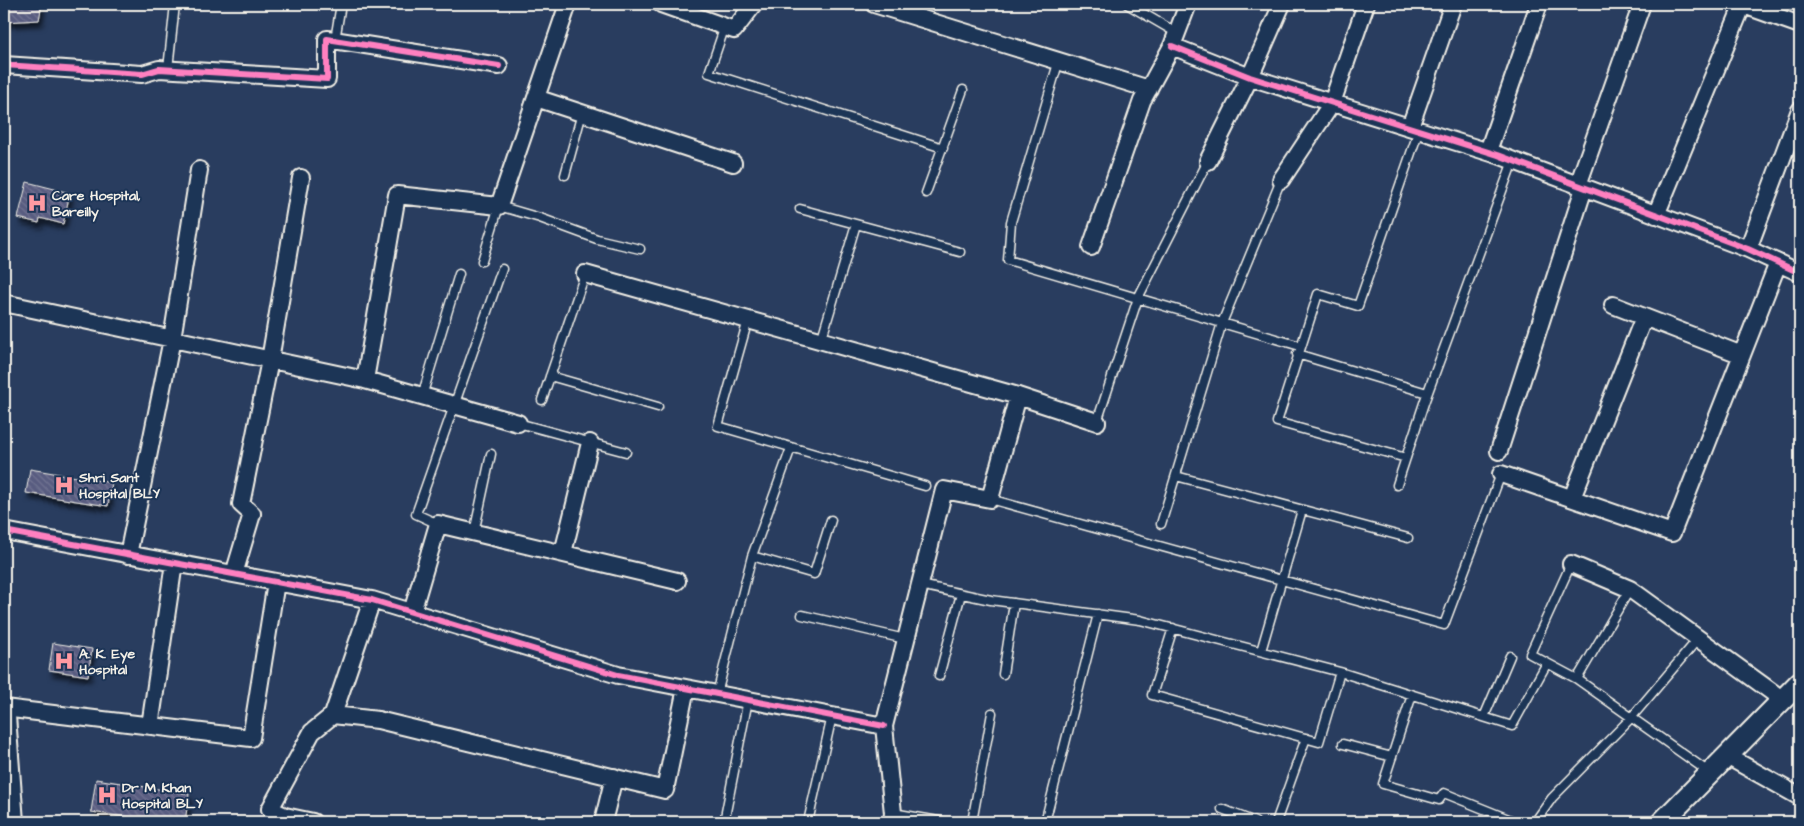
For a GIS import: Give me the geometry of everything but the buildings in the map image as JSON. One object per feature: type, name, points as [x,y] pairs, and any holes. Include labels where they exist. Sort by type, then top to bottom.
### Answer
[{"type":"main road","points":[[4,716],[12,822]]},
{"type":"street","points":[[365,380],[397,195],[499,206],[568,4]]},
{"type":"street","points":[[661,4],[734,30],[754,4]]},
{"type":"street","points":[[874,4],[1149,89]]},
{"type":"street","points":[[1092,247],[1142,101],[1175,40],[1188,4]]},
{"type":"street","points":[[1208,161],[1250,77],[1282,4]]},
{"type":"street","points":[[1281,180],[1332,103],[1366,4]]},
{"type":"street","points":[[1414,129],[1453,4]]},
{"type":"street","points":[[1488,152],[1539,4]]},
{"type":"street","points":[[1499,451],[1581,186],[1642,4]]},
{"type":"street","points":[[1656,215],[1742,4],[1800,24]]},
{"type":"street","points":[[4,65],[142,74],[159,69],[168,69],[327,79],[327,39],[499,66]]},
{"type":"street","points":[[1175,40],[1250,77],[1513,160],[1748,249],[1800,274]]},
{"type":"street","points":[[536,98],[733,163]]},
{"type":"street","points":[[1748,249],[1800,110]]},
{"type":"street","points":[[128,554],[172,339],[199,170]]},
{"type":"street","points":[[234,574],[252,514],[241,504],[270,360],[300,178]]},
{"type":"street","points":[[1501,474],[1672,533],[1778,263]]},
{"type":"street","points":[[585,274],[1018,396],[1097,422]]},
{"type":"street","points":[[4,303],[365,380],[518,423]]},
{"type":"street","points":[[1613,305],[1742,355]]},
{"type":"street","points":[[1572,498],[1644,317]]},
{"type":"street","points":[[893,818],[884,726],[944,490],[990,499],[1018,396]]},
{"type":"street","points":[[563,553],[590,442]]},
{"type":"street","points":[[412,612],[438,524],[677,582]]},
{"type":"street","points":[[4,531],[372,600],[618,675],[884,726]]},
{"type":"street","points":[[150,726],[174,563]]},
{"type":"street","points":[[1571,564],[1630,589],[1783,700]]},
{"type":"street","points":[[4,708],[251,738],[276,582]]},
{"type":"street","points":[[313,822],[284,819],[270,809],[312,732],[332,715],[372,600]]},
{"type":"street","points":[[1662,822],[1800,682]]},
{"type":"street","points":[[332,715],[378,720],[665,790],[686,688]]},
{"type":"street","points":[[1727,756],[1800,797]]},
{"type":"street","points":[[603,822],[614,777]]},
{"type":"lane","points":[[168,69],[175,4]]},
{"type":"lane","points":[[335,40],[341,4]]},
{"type":"lane","points":[[1128,4],[1175,40]]},
{"type":"lane","points":[[725,26],[708,73],[943,148]]},
{"type":"lane","points":[[1059,60],[1011,222],[1008,260],[1222,323],[1428,393]]},
{"type":"lane","points":[[926,193],[963,90]]},
{"type":"lane","points":[[565,175],[582,113]]},
{"type":"lane","points":[[1406,458],[1277,422],[1318,294],[1358,306],[1414,129]]},
{"type":"lane","points":[[1397,485],[1428,393],[1513,160]]},
{"type":"lane","points":[[1097,422],[1138,298],[1208,161]]},
{"type":"lane","points":[[1161,524],[1222,323],[1281,180]]},
{"type":"lane","points":[[482,261],[499,206],[540,218],[597,240],[640,249]]},
{"type":"lane","points":[[800,209],[960,252]]},
{"type":"lane","points":[[822,341],[856,224]]},
{"type":"lane","points":[[438,524],[416,514],[502,269]]},
{"type":"lane","points":[[422,396],[460,274]]},
{"type":"lane","points":[[542,400],[585,274]]},
{"type":"lane","points":[[748,320],[718,426],[925,486]]},
{"type":"lane","points":[[550,376],[658,407]]},
{"type":"lane","points":[[518,423],[626,452]]},
{"type":"lane","points":[[717,694],[752,556],[791,448]]},
{"type":"lane","points":[[474,533],[491,454]]},
{"type":"lane","points":[[990,499],[1444,625],[1501,474]]},
{"type":"lane","points":[[1176,476],[1408,538]]},
{"type":"lane","points":[[1261,652],[1302,510]]},
{"type":"lane","points":[[752,556],[814,574],[831,520]]},
{"type":"lane","points":[[1571,564],[1530,654],[1577,679],[1710,773]]},
{"type":"lane","points":[[919,585],[1014,603],[1140,620],[1340,672],[1512,726],[1548,663]]},
{"type":"lane","points":[[1577,679],[1630,589]]},
{"type":"lane","points":[[939,676],[962,594]]},
{"type":"lane","points":[[1003,674],[1014,603]]},
{"type":"lane","points":[[1045,822],[1098,614]]},
{"type":"lane","points":[[802,615],[905,639]]},
{"type":"lane","points":[[1173,628],[1152,695],[1319,742],[1340,672]]},
{"type":"lane","points":[[1535,822],[1552,798],[1631,718],[1698,639]]},
{"type":"lane","points":[[1484,717],[1510,656]]},
{"type":"lane","points":[[1412,694],[1382,784],[1439,800],[1444,793],[1516,822]]},
{"type":"lane","points":[[724,822],[748,700]]},
{"type":"lane","points":[[972,822],[992,713]]},
{"type":"lane","points":[[808,822],[832,716]]},
{"type":"lane","points":[[1276,822],[1306,738]]},
{"type":"lane","points":[[1343,744],[1392,756]]},
{"type":"lane","points":[[1222,809],[1255,822]]},
{"type":"lane","points":[[893,818],[944,822]]},
{"type":"cycle path","points":[[4,65],[142,74],[159,69],[327,79],[327,39],[499,66]]},
{"type":"cycle path","points":[[1172,46],[1250,77],[1498,155],[1748,249],[1800,273]]},
{"type":"cycle path","points":[[4,531],[372,600],[618,675],[884,726]]},
{"type":"place","name":"Care Hospital, Bareilly","points":[[37,203]]},
{"type":"place","name":"Shri Sant Hospital BLY","points":[[64,485]]},
{"type":"place","name":"A. K. Eye Hospital","points":[[64,661]]},
{"type":"place","name":"Dr M Khan Hospital BLY","points":[[107,795]]}]
